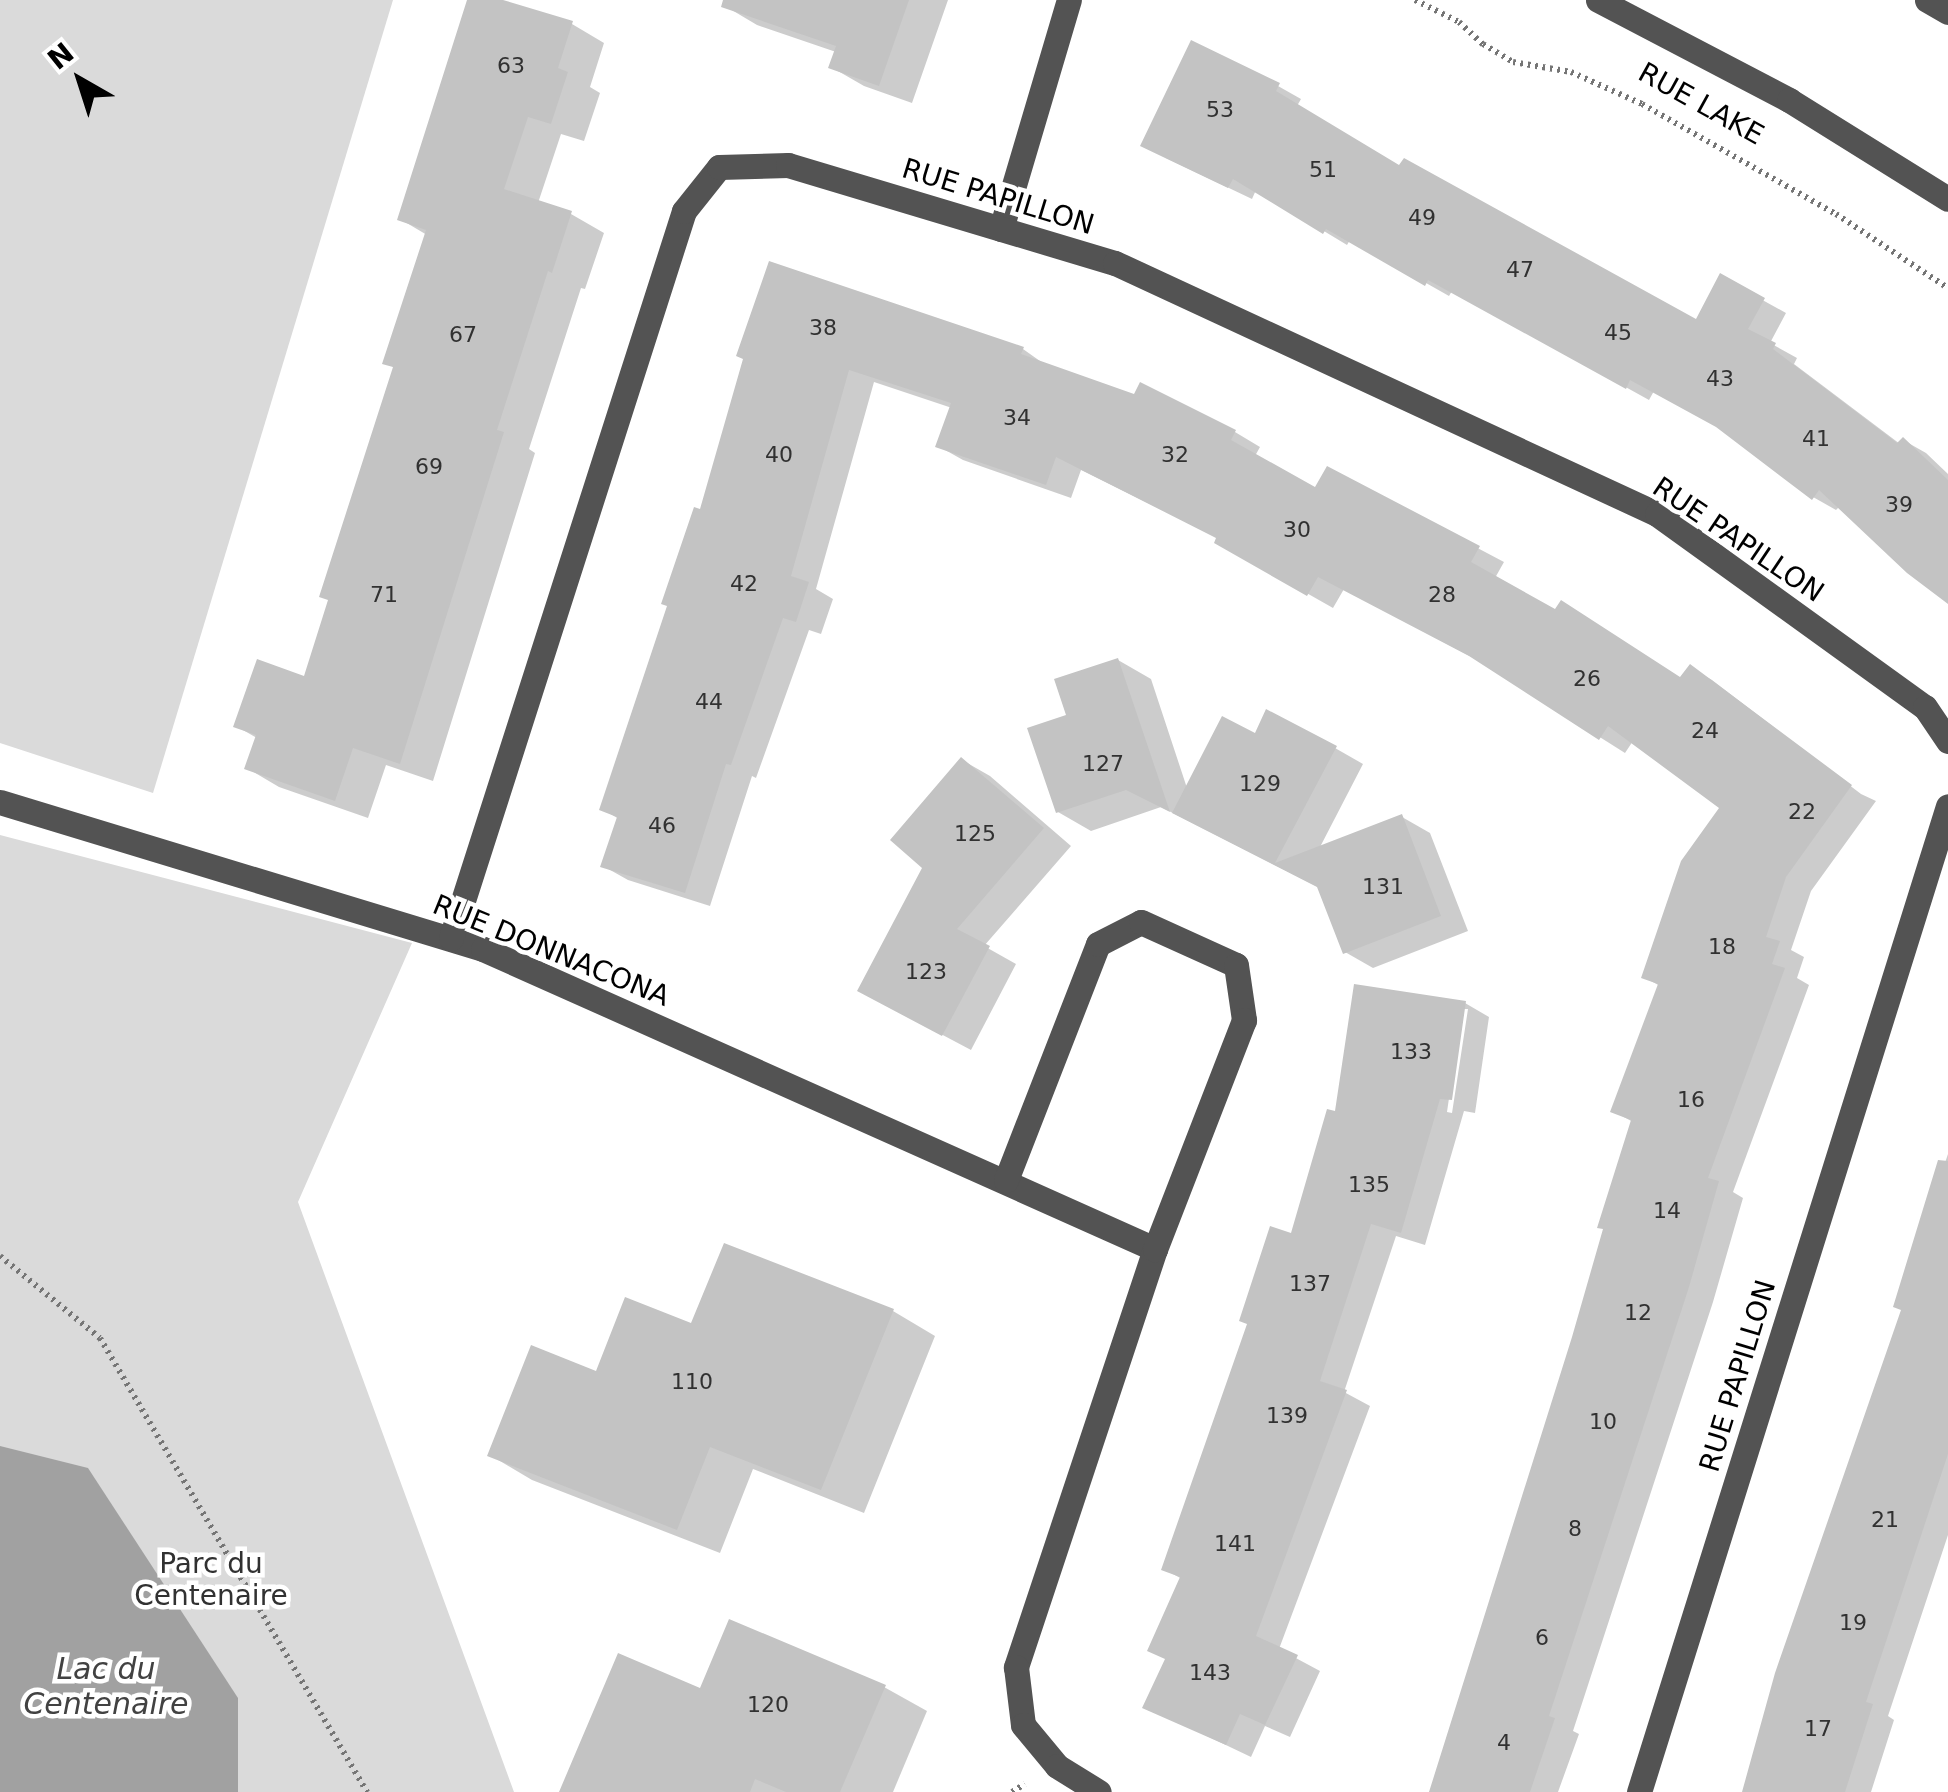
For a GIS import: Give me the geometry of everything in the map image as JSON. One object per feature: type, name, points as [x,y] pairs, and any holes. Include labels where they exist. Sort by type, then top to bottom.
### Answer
[{"type":"street","points":[[1001,228],[1068,0]]},
{"type":"street","name":"RUE LAKE","points":[[1598,0],[1789,100],[1948,199]]},
{"type":"street","points":[[1927,0],[1948,12]]},
{"type":"street","name":"RUE PAPILLON","points":[[452,938],[684,211],[718,167],[788,165],[1115,264],[1657,514],[1924,706],[1948,740]]},
{"type":"street","name":"RUE DONNACONA","points":[[0,802],[452,938],[1006,1180],[1155,1250]]},
{"type":"street","name":"RUE PAPILLON","points":[[1640,1792],[1948,806]]},
{"type":"street","points":[[1006,1180],[1098,944],[1141,922],[1236,964],[1244,1020],[1155,1250],[1016,1667],[1023,1725],[1057,1766],[1099,1792]]},
{"type":"path","name":"RUE LAKE","points":[[1415,0],[1459,22],[1499,55],[1572,72],[1642,104],[1836,214],[1948,288]]},
{"type":"path","points":[[0,1256],[100,1338],[368,1792]]},
{"type":"green space","points":[[0,0],[393,0],[153,793],[0,743]]},
{"type":"green space","name":"Parc du Centenaire","points":[[0,835],[412,943],[298,1202],[514,1792],[0,1792]]},
{"type":"water","name":"Lac du Centenaire","points":[[0,1446],[88,1468],[238,1698],[238,1792],[0,1792]]},
{"type":"building","points":[[467,0],[503,0],[573,21],[558,68],[568,72],[551,124],[528,117],[504,189],[572,211],[552,273],[548,271],[497,430],[504,432],[400,764],[353,748],[335,801],[244,769],[256,735],[233,727],[257,659],[304,676],[328,600],[319,597],[393,367],[382,364],[426,230],[397,220]]},
{"type":"building","points":[[723,0],[909,0],[879,86],[828,68],[836,46],[721,7]]},
{"type":"building","points":[[1191,40],[1280,83],[1276,91],[1399,165],[1404,158],[1696,319],[1720,273],[1765,298],[1748,329],[1776,343],[1773,349],[1897,443],[1903,437],[1948,480],[1948,604],[1907,573],[1819,490],[1812,500],[1716,427],[1630,380],[1626,389],[1428,280],[1425,286],[1326,229],[1323,234],[1233,179],[1228,188],[1140,146]]},
{"type":"building","points":[[769,261],[1024,347],[1021,354],[1134,394],[1140,382],[1236,430],[1231,440],[1315,487],[1327,466],[1480,546],[1471,562],[1555,609],[1561,600],[1680,677],[1690,664],[1852,785],[1786,877],[1766,937],[1780,941],[1772,964],[1785,968],[1708,1178],[1719,1181],[1689,1287],[1549,1716],[1555,1718],[1530,1792],[1429,1792],[1603,1229],[1597,1228],[1631,1120],[1610,1112],[1658,984],[1641,978],[1681,861],[1719,808],[1608,726],[1599,740],[1469,656],[1318,577],[1307,596],[1214,543],[1216,538],[1056,457],[1046,485],[935,447],[951,403],[849,370],[791,576],[809,582],[796,622],[783,618],[731,765],[726,764],[685,893],[600,867],[617,817],[599,810],[667,606],[661,604],[694,507],[700,509],[743,359],[736,356]]},
{"type":"building","points":[[1118,658],[1170,812],[1126,790],[1056,813],[1027,728],[1066,715],[1054,679]]},
{"type":"building","points":[[1266,709],[1337,746],[1275,863],[1402,814],[1441,916],[1343,954],[1317,887],[1172,813],[1222,716],[1255,733]]},
{"type":"building","points":[[961,757],[1044,828],[957,929],[990,946],[942,1036],[857,991],[922,868],[890,840]]},
{"type":"building","points":[[1354,984],[1466,1001],[1452,1100],[1440,1099],[1401,1233],[1371,1224],[1320,1381],[1347,1390],[1256,1636],[1298,1655],[1265,1725],[1240,1714],[1226,1745],[1142,1708],[1165,1659],[1147,1651],[1180,1577],[1161,1570],[1247,1324],[1239,1321],[1270,1226],[1291,1233],[1327,1109],[1335,1111]]},
{"type":"building","points":[[1938,1160],[1948,1161],[1948,1454],[1866,1702],[1873,1704],[1845,1792],[1742,1792],[1775,1673],[1901,1310],[1893,1307]]},
{"type":"building","points":[[724,1243],[894,1309],[821,1490],[710,1447],[677,1530],[487,1456],[531,1345],[596,1371],[625,1297],[691,1323]]},
{"type":"building","points":[[729,1619],[886,1685],[840,1792],[786,1792],[755,1779],[750,1792],[559,1792],[618,1653],[700,1688]]}]
